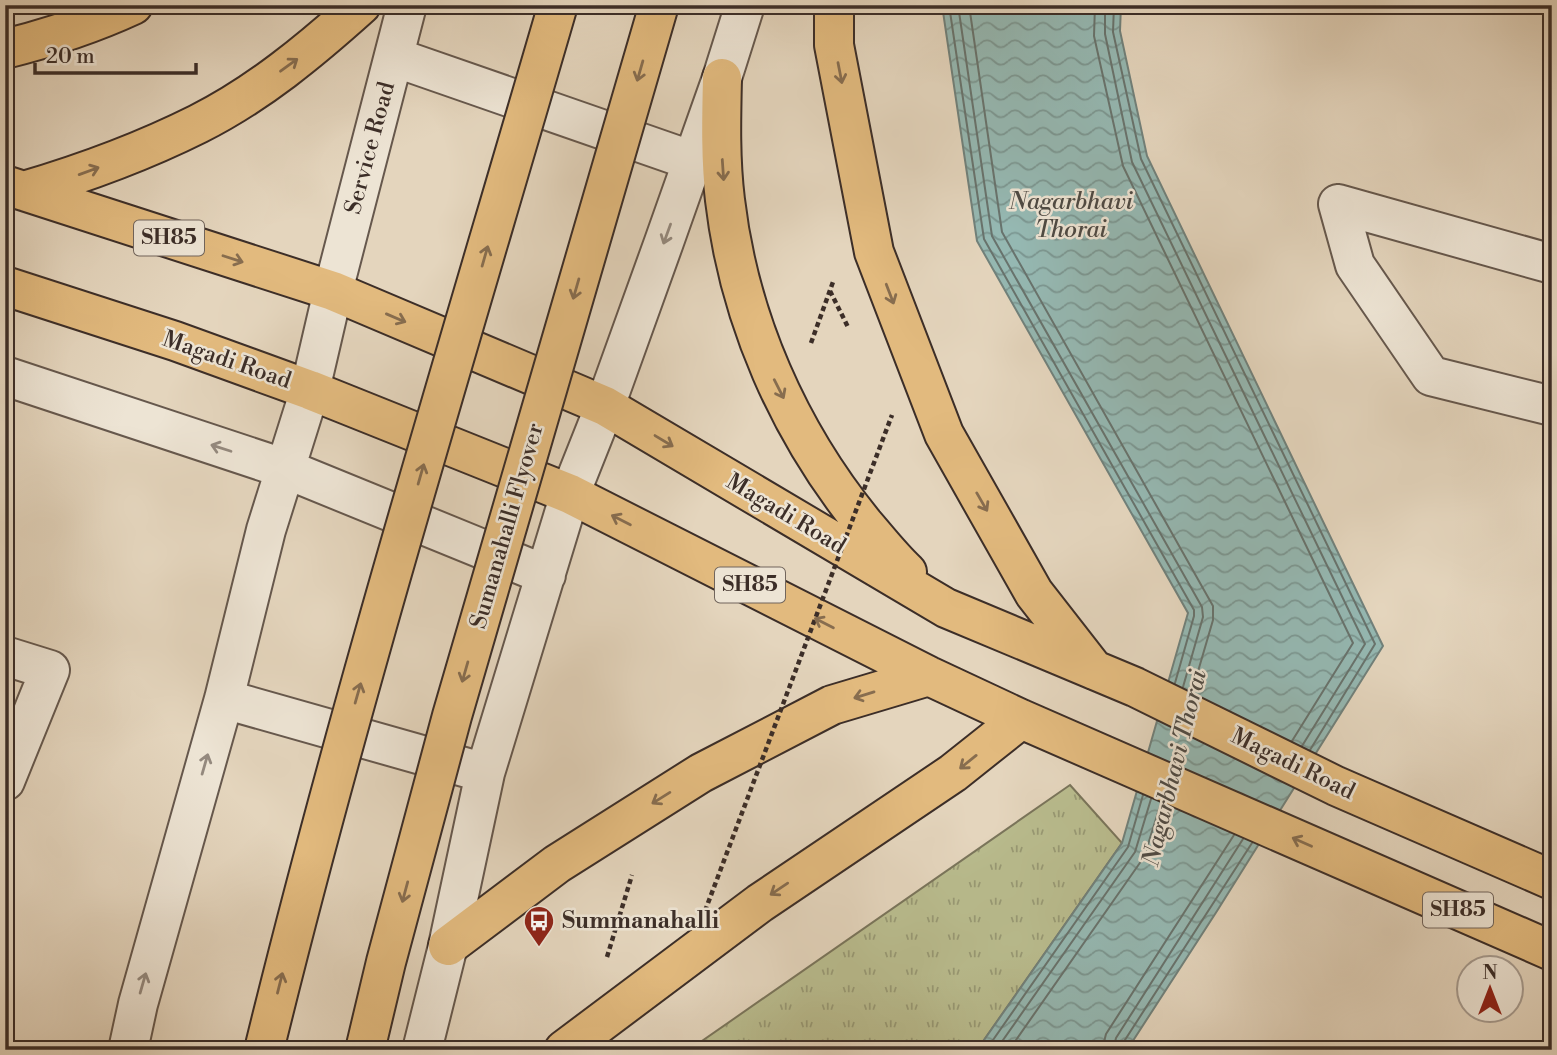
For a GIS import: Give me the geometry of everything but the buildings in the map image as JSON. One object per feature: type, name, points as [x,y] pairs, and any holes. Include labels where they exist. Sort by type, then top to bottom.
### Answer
[{"type":"main road","points":[[5,49],[41,40],[133,5]]},
{"type":"main road","points":[[15,188],[96,169],[200,123],[254,90],[316,46],[361,5]]},
{"type":"main road","points":[[264,1050],[292,935],[358,692],[558,5]]},
{"type":"main road","name":"Sumanahalli Flyover","points":[[365,1050],[452,716],[659,5]]},
{"type":"main road","points":[[834,5],[834,45],[874,252],[944,434],[1034,593],[1096,671]]},
{"type":"main road","points":[[722,78],[720,139],[725,200],[735,261],[752,321],[774,378],[806,443],[847,503],[893,559],[946,608]]},
{"type":"main road","name":"Magadi Road","points":[[15,188],[333,291],[605,407],[946,608],[1135,687],[1335,786],[1552,880]]},
{"type":"main road","name":"Magadi Road","points":[[5,286],[175,341],[310,390],[570,494],[929,676],[1021,719],[1552,951]]},
{"type":"main road","points":[[448,946],[557,864],[701,773],[832,705],[929,676]]},
{"type":"main road","points":[[564,1050],[760,902],[953,773],[1021,719]]},
{"type":"street","name":"Service Road","points":[[128,1050],[138,1004],[223,699],[266,530],[310,390],[407,5]]},
{"type":"street","points":[[422,1050],[448,946],[485,773],[570,494],[605,407],[722,78],[745,5]]},
{"type":"street","points":[[394,57],[693,161]]},
{"type":"street","points":[[1552,264],[1338,204],[1355,265],[1431,376],[1552,406]]},
{"type":"street","points":[[5,376],[286,469],[546,575]]},
{"type":"street","points":[[5,656],[50,670],[5,781]]},
{"type":"street","points":[[223,699],[485,773]]},
{"type":"path","points":[[788,407],[834,278]]},
{"type":"path","points":[[705,911],[892,415]]},
{"type":"path","points":[[605,965],[653,803]]},
{"type":"green space","points":[[1070,785],[1122,843],[977,1050],[689,1050]]},
{"type":"water","name":"Nagarbhavi Thorai","points":[[942,5],[1121,5],[1120,31],[1147,156],[1383,646],[1127,1050],[977,1050],[1122,843],[1188,613],[977,241]]},
{"type":"place","name":"Summanahalli","points":[[539,948]]}]
